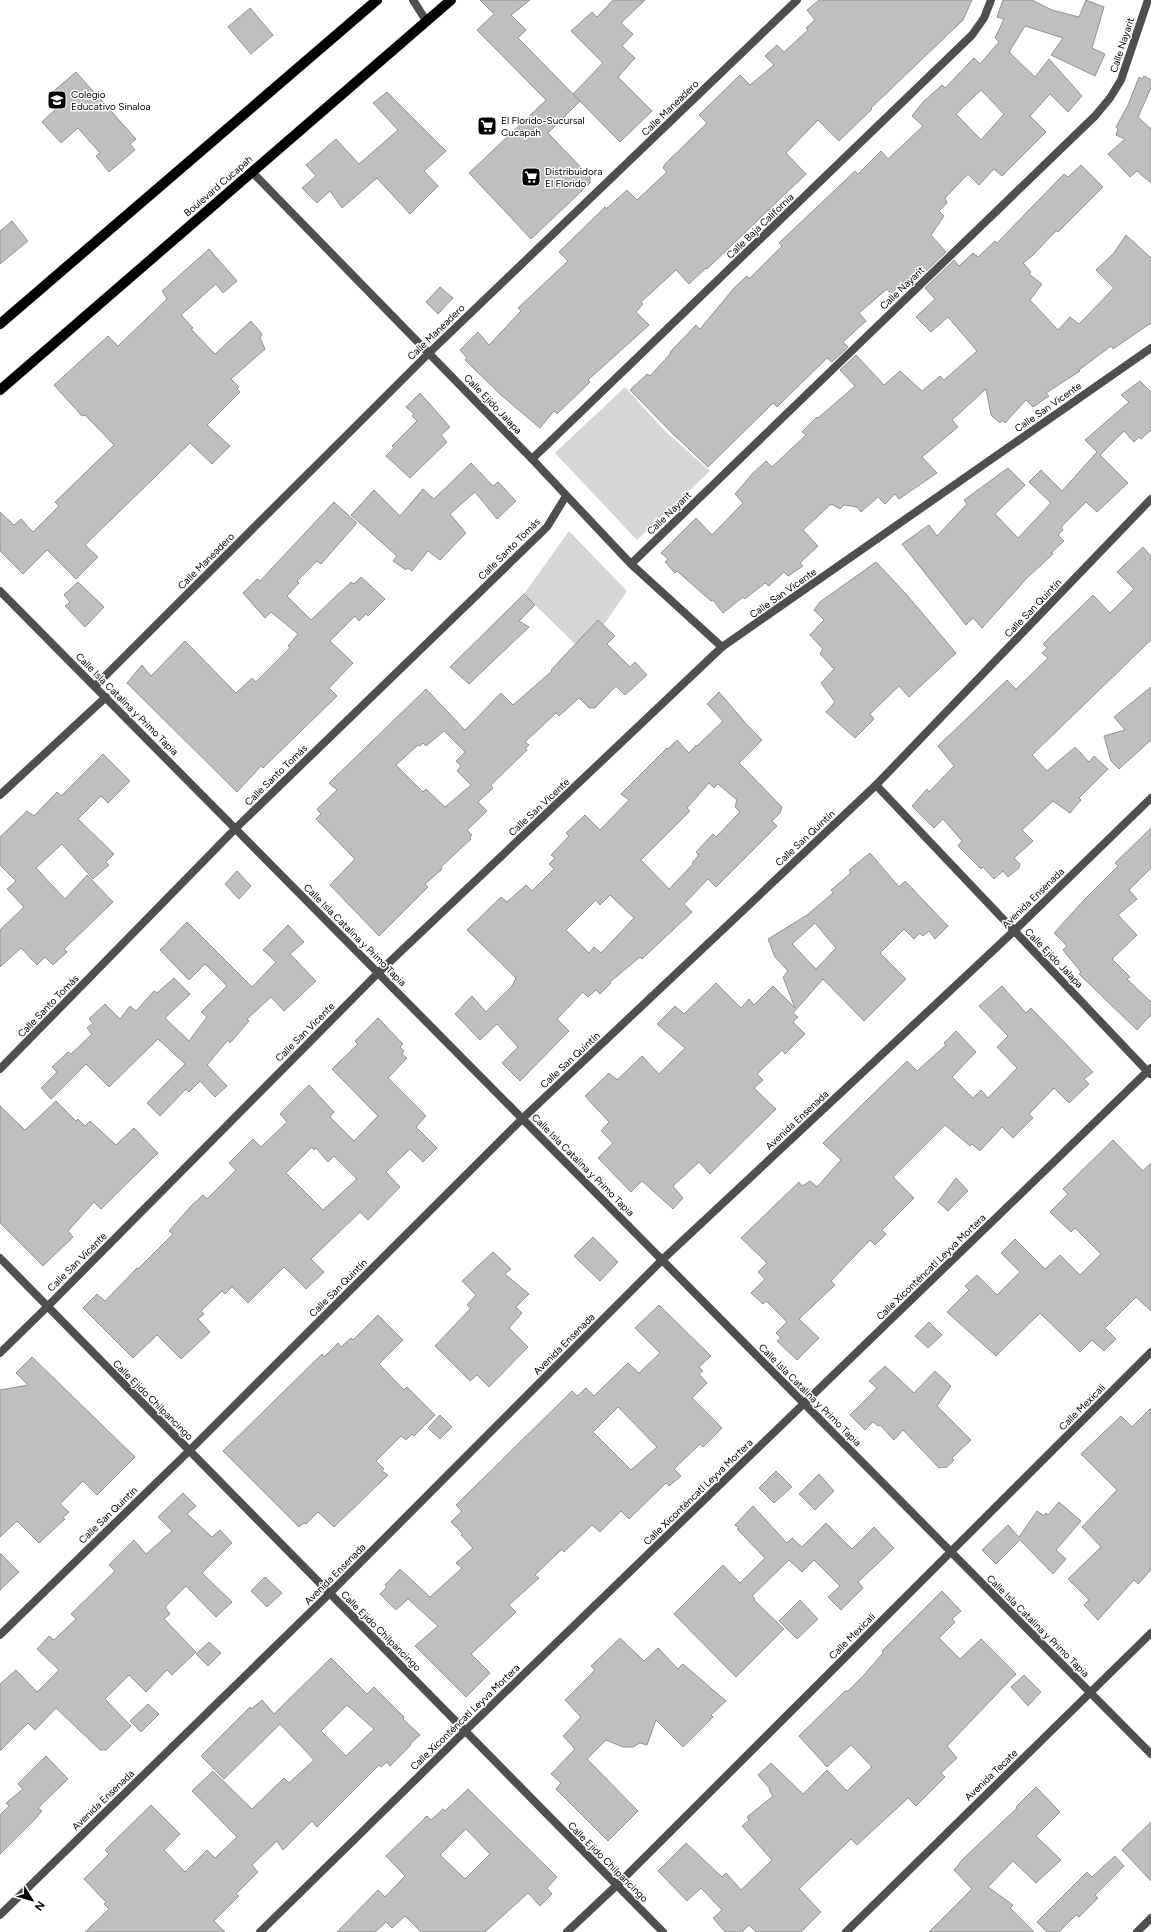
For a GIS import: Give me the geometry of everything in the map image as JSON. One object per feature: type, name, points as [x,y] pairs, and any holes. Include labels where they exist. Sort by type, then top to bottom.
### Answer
[{"type":"main road","points":[[0,324],[377,0]]},
{"type":"main road","name":"Boulevard Cucapah","points":[[0,390],[451,0]]},
{"type":"street","points":[[413,0],[427,22]]},
{"type":"street","name":"Calle Maneadero","points":[[95,686],[429,353],[797,0]]},
{"type":"street","name":"Calle Baja California","points":[[532,460],[972,35],[984,18],[991,0]]},
{"type":"street","name":"Calle Nayarit","points":[[631,564],[1095,116],[1110,98],[1121,80],[1148,0]]},
{"type":"street","name":"Calle Ejido Jalapa","points":[[252,172],[429,353],[631,564],[722,647]]},
{"type":"street","name":"Calle San Vicente","points":[[0,1353],[378,973],[722,647],[1151,348]]},
{"type":"street","name":"Calle Santo Tomás","points":[[0,1069],[235,829],[547,527],[566,496]]},
{"type":"street","name":"Calle San Quintín","points":[[0,1635],[189,1450],[522,1119],[876,785],[1151,499]]},
{"type":"street","name":"Calle Isla Catalina y Primo Tapia","points":[[0,591],[1151,1754]]},
{"type":"street","points":[[0,795],[106,697]]},
{"type":"street","name":"Calle Ejido Jalapa","points":[[876,785],[1150,1071]]},
{"type":"street","name":"Avenida Ensenada","points":[[0,1915],[329,1594],[662,1260],[1014,930],[1151,798]]},
{"type":"street","name":"Calle Xiconténcatl Leyva Mortera","points":[[260,1932],[464,1731],[1150,1071]]},
{"type":"street","name":"Calle Ejido Chilpancingo","points":[[0,1258],[663,1932]]},
{"type":"street","name":"Calle Mexicali","points":[[567,1932],[617,1885],[1151,1352]]},
{"type":"street","name":"Avenida Tecate","points":[[846,1932],[1151,1633]]},
{"type":"street","points":[[1137,1932],[1151,1918]]},
{"type":"shaded area","points":[[625,387],[665,431],[710,471],[637,540],[555,453]]},
{"type":"shaded area","points":[[569,531],[627,591],[605,623],[580,649],[524,594]]},
{"type":"building","name":"Distribuidora El Florido","points":[[480,0],[530,0],[511,15],[526,30],[518,38],[580,101],[548,133],[590,177],[590,183],[531,239],[469,173],[546,100],[477,30],[494,14]]},
{"type":"building","points":[[613,0],[645,0],[621,23],[633,34],[622,46],[635,58],[618,77],[652,111],[620,142],[573,94],[603,63],[571,31],[592,12],[597,17]]},
{"type":"building","points":[[819,0],[972,0],[963,20],[871,108],[872,109],[839,141],[818,120],[786,153],[806,174],[707,269],[706,268],[689,284],[676,270],[641,302],[643,304],[636,312],[649,325],[588,380],[590,382],[557,414],[554,411],[540,428],[501,395],[465,360],[467,358],[460,350],[478,332],[489,345],[521,311],[518,308],[568,261],[559,252],[605,207],[606,209],[627,190],[637,200],[667,172],[663,168],[665,164],[707,123],[699,115],[740,75],[750,85],[774,65],[765,56],[777,45],[784,52],[808,30],[806,28],[815,20],[807,10]]},
{"type":"building","points":[[1003,0],[1032,0],[1052,10],[1079,17],[1086,0],[1104,7],[1092,48],[1105,54],[1095,76],[1051,55],[1063,38],[1025,26],[1009,52],[1035,77],[1049,59],[1082,96],[1068,112],[1050,94],[1030,116],[1046,132],[1002,176],[994,169],[979,185],[968,174],[945,198],[947,203],[939,211],[944,216],[931,235],[946,252],[917,280],[913,276],[909,279],[908,278],[891,294],[887,289],[859,313],[866,321],[843,342],[848,347],[832,362],[827,358],[777,407],[773,403],[708,467],[630,390],[647,374],[650,376],[671,353],[670,352],[696,325],[700,329],[735,287],[747,276],[749,279],[782,246],[779,243],[855,171],[858,174],[881,151],[888,159],[923,126],[912,116],[923,102],[942,85],[945,88],[974,58],[980,64],[999,42],[995,38],[1004,19],[997,17]],"holes":[[[981,90],[1004,114],[981,140],[956,114]]]},
{"type":"building","points":[[250,8],[273,35],[251,54],[228,27]]},
{"type":"building","points":[[76,72],[136,139],[130,144],[135,150],[109,172],[96,156],[100,153],[78,128],[61,143],[42,122],[59,106],[49,95]]},
{"type":"building","points":[[1144,76],[1151,80],[1151,88],[1138,117],[1151,129],[1151,183],[1137,171],[1130,177],[1108,154],[1125,139],[1116,135],[1118,129],[1116,127],[1128,105],[1139,77],[1142,79]]},
{"type":"building","points":[[387,92],[446,151],[424,171],[438,186],[410,214],[377,178],[342,208],[330,191],[317,203],[302,188],[316,176],[306,165],[336,139],[359,164],[398,130],[373,103]]},
{"type":"building","points":[[1081,165],[1103,187],[1058,232],[1056,231],[1032,256],[1023,263],[1031,272],[1029,274],[1042,284],[1030,300],[1058,330],[1070,317],[1079,324],[1114,288],[1096,270],[1113,254],[1126,235],[1151,258],[1151,323],[1113,349],[1111,346],[1079,370],[1080,371],[1046,393],[1049,396],[1033,407],[1026,400],[1005,423],[1002,420],[1000,423],[991,415],[986,389],[952,420],[958,427],[922,457],[937,473],[899,499],[895,494],[885,504],[878,497],[861,512],[857,507],[844,505],[840,509],[831,504],[803,530],[818,546],[800,563],[803,566],[788,576],[784,572],[769,586],[765,583],[745,599],[743,597],[723,613],[713,600],[711,601],[677,571],[675,573],[665,562],[668,559],[661,553],[696,518],[712,535],[743,503],[735,494],[753,473],[766,461],[772,467],[806,435],[802,432],[817,417],[818,418],[855,386],[840,370],[856,355],[884,385],[900,371],[922,391],[940,376],[944,380],[977,351],[948,317],[931,332],[916,317],[935,299],[925,288],[954,260],[959,266],[973,253],[978,257],[995,241],[997,243],[1064,174],[1068,177]]},
{"type":"building","points":[[12,221],[28,241],[0,264],[0,231]]},
{"type":"building","points":[[209,249],[237,281],[223,293],[216,284],[181,315],[193,328],[191,329],[215,354],[251,321],[262,334],[260,338],[265,349],[231,379],[239,387],[237,389],[240,392],[207,425],[230,446],[212,464],[190,443],[85,545],[98,557],[76,579],[47,550],[23,574],[0,551],[0,512],[14,525],[21,519],[33,532],[59,506],[55,502],[114,445],[85,415],[82,416],[54,385],[108,336],[118,346],[167,299],[162,291]]},
{"type":"building","points":[[440,287],[453,298],[438,314],[426,302]]},
{"type":"building","points":[[1140,381],[1151,392],[1151,430],[1141,439],[1139,437],[1134,442],[1124,431],[1100,455],[1128,483],[1097,512],[1086,502],[1061,527],[1063,530],[1058,535],[1064,541],[1051,553],[1053,554],[1027,578],[982,628],[973,618],[966,625],[902,544],[929,525],[937,536],[967,504],[964,500],[1008,468],[1025,485],[995,514],[1018,538],[1051,503],[1029,482],[1041,470],[1062,491],[1097,452],[1085,440],[1129,402],[1121,395]]},
{"type":"building","points":[[420,393],[450,427],[441,435],[447,442],[410,478],[386,456],[394,448],[392,446],[417,421],[412,416],[414,414],[406,407]]},
{"type":"building","points":[[471,463],[493,486],[498,482],[516,501],[497,519],[475,492],[450,514],[466,533],[440,560],[428,551],[412,571],[408,568],[406,570],[393,561],[397,556],[351,515],[374,490],[400,516],[423,489],[434,499]]},
{"type":"building","points":[[334,502],[357,523],[321,564],[317,561],[297,581],[299,583],[287,596],[311,620],[351,582],[354,584],[361,577],[385,599],[368,616],[366,614],[359,621],[355,616],[330,641],[353,663],[329,688],[337,696],[263,768],[261,766],[237,792],[127,683],[142,665],[151,676],[185,641],[236,693],[252,678],[256,682],[290,648],[288,646],[298,634],[271,612],[265,618],[243,593],[257,579],[260,581]]},
{"type":"building","points":[[1143,547],[1151,556],[1151,640],[1032,755],[1047,771],[1075,747],[1089,762],[1094,756],[1108,769],[1079,798],[1081,800],[1070,813],[1053,801],[1022,830],[1033,841],[1014,858],[1020,864],[1019,868],[1008,877],[1003,871],[994,879],[983,867],[981,869],[958,846],[962,841],[943,819],[934,828],[912,806],[927,789],[929,792],[954,766],[938,746],[1007,680],[1016,689],[1048,658],[1042,653],[1047,648],[1043,644],[1093,595],[1110,613],[1134,589],[1117,572]]},
{"type":"building","points":[[876,562],[907,595],[956,653],[909,697],[899,686],[870,714],[874,719],[855,738],[826,712],[835,702],[821,683],[834,669],[820,654],[823,649],[810,635],[824,620],[814,610],[820,602]]},
{"type":"building","points":[[78,582],[104,607],[85,627],[65,606],[70,602],[64,595]]},
{"type":"building","points":[[524,594],[535,605],[519,621],[529,627],[469,684],[450,667]]},
{"type":"building","points":[[598,620],[615,636],[607,644],[630,667],[635,662],[647,675],[625,695],[616,686],[595,708],[589,708],[579,698],[559,716],[556,713],[525,742],[529,745],[525,749],[527,750],[491,785],[493,788],[478,802],[487,811],[467,830],[472,835],[470,837],[471,839],[441,867],[442,869],[425,884],[428,887],[379,936],[330,885],[355,859],[316,819],[321,814],[317,809],[337,790],[329,783],[426,689],[465,730],[501,693],[513,705],[552,671],[551,670]],"holes":[[[444,731],[465,752],[456,761],[461,766],[457,771],[471,785],[445,807],[426,789],[423,792],[396,765],[418,745],[420,746],[423,743],[426,746]]]},
{"type":"building","points":[[1151,687],[1151,740],[1119,769],[1111,761],[1104,736],[1125,730],[1114,717]]},
{"type":"building","points":[[719,692],[762,740],[739,763],[782,807],[780,813],[772,821],[777,826],[716,887],[708,879],[684,904],[692,912],[642,959],[640,957],[610,982],[611,983],[600,994],[596,990],[588,997],[583,992],[557,1019],[569,1031],[520,1081],[502,1063],[518,1047],[497,1024],[480,1040],[455,1014],[472,996],[486,1012],[512,986],[516,978],[467,930],[501,897],[507,902],[526,885],[532,891],[554,869],[549,864],[555,858],[551,855],[569,836],[566,833],[585,815],[600,830],[629,800],[621,794],[677,740],[689,753],[696,745],[697,746],[723,721],[707,704]],"holes":[[[709,783],[714,788],[718,784],[737,800],[735,807],[740,812],[716,837],[713,834],[696,852],[699,855],[692,863],[693,864],[669,889],[641,860],[690,811],[687,808]],[[610,895],[634,918],[601,953],[594,947],[589,953],[566,930],[596,900],[600,905]]]},
{"type":"building","points":[[103,754],[130,781],[108,803],[101,796],[78,819],[114,854],[106,862],[109,865],[93,879],[62,844],[36,868],[65,899],[87,875],[113,902],[64,949],[67,952],[53,965],[45,957],[37,965],[21,948],[0,967],[0,930],[24,907],[7,889],[16,881],[0,865],[0,837],[27,811],[34,816],[57,792],[61,796]]},
{"type":"building","points":[[1151,828],[1151,868],[1129,890],[1137,899],[1118,915],[1137,935],[1112,959],[1130,977],[1127,979],[1151,1002],[1151,1015],[1137,1030],[1079,974],[1081,972],[1063,950],[1067,946],[1054,933],[1118,866],[1115,863]]},
{"type":"building","points":[[870,853],[899,887],[905,881],[948,926],[935,939],[929,931],[923,936],[920,933],[914,939],[904,929],[880,953],[906,979],[864,1021],[823,979],[793,1013],[798,1017],[793,1022],[805,1034],[785,1054],[782,1050],[757,1074],[763,1080],[754,1088],[776,1109],[710,1174],[699,1162],[673,1186],[683,1198],[673,1209],[642,1181],[631,1192],[598,1158],[613,1143],[601,1131],[609,1122],[585,1096],[609,1073],[617,1080],[642,1056],[659,1074],[685,1048],[657,1024],[675,1006],[684,1014],[716,983],[741,1008],[749,999],[754,1005],[773,986],[795,1008],[783,977],[788,971],[775,957],[768,939],[807,915],[833,893],[831,890],[851,873],[849,870]],"holes":[[[815,923],[836,948],[816,969],[792,944]]]},
{"type":"building","points":[[237,871],[251,886],[239,899],[225,884]]},
{"type":"building","points":[[187,922],[252,987],[276,962],[263,950],[288,925],[304,942],[290,954],[316,981],[284,1011],[271,997],[247,1019],[249,1021],[230,1043],[228,1040],[207,1065],[227,1086],[215,1097],[200,1081],[189,1092],[186,1089],[160,1116],[147,1103],[185,1064],[158,1039],[109,1087],[86,1064],[51,1099],[41,1088],[57,1072],[52,1067],[68,1052],[71,1054],[92,1034],[87,1028],[93,1023],[89,1019],[105,1004],[120,1019],[130,1006],[136,1011],[154,991],[157,993],[174,978],[190,994],[165,1018],[189,1041],[207,1017],[201,1012],[227,986],[205,964],[189,980],[160,950]]},
{"type":"building","points":[[1002,986],[1026,1013],[1031,1008],[1093,1072],[1084,1079],[1089,1084],[1069,1103],[1054,1088],[1029,1114],[1033,1118],[1013,1138],[1002,1127],[980,1151],[972,1144],[970,1146],[945,1125],[893,1177],[914,1198],[882,1230],[886,1234],[875,1245],[870,1240],[831,1281],[835,1285],[799,1319],[819,1338],[797,1360],[777,1341],[781,1338],[776,1333],[787,1322],[766,1301],[763,1304],[751,1293],[765,1279],[758,1272],[767,1263],[741,1238],[799,1182],[802,1186],[810,1181],[817,1187],[841,1160],[823,1143],[907,1061],[917,1071],[946,1045],[944,1043],[956,1031],[976,1052],[952,1077],[973,1098],[981,1090],[988,1098],[1017,1068],[997,1047],[1008,1036],[979,1006]]},
{"type":"building","points":[[378,1018],[403,1044],[400,1047],[404,1051],[402,1054],[407,1058],[388,1078],[426,1116],[416,1127],[437,1148],[423,1162],[410,1149],[386,1172],[400,1187],[368,1220],[360,1212],[311,1259],[324,1272],[306,1289],[284,1267],[248,1303],[232,1287],[225,1294],[222,1291],[201,1311],[204,1314],[198,1319],[210,1332],[181,1359],[157,1335],[133,1358],[83,1308],[97,1294],[105,1301],[137,1268],[138,1269],[173,1234],[169,1231],[192,1205],[203,1195],[207,1199],[236,1170],[229,1163],[253,1139],[261,1147],[287,1122],[280,1114],[309,1085],[334,1112],[330,1116],[331,1118],[354,1141],[378,1116],[332,1069],[358,1044],[355,1041]],"holes":[[[312,1147],[314,1150],[316,1148],[328,1162],[334,1156],[357,1179],[323,1210],[286,1173]]]},
{"type":"building","points":[[56,1101],[76,1121],[78,1119],[85,1126],[90,1121],[116,1145],[134,1128],[158,1153],[101,1209],[94,1202],[68,1231],[73,1237],[43,1266],[0,1223],[0,1106],[25,1130]]},
{"type":"building","points":[[1113,1140],[1143,1171],[1151,1163],[1151,1311],[1136,1297],[1105,1328],[1116,1339],[1104,1351],[1092,1340],[1080,1352],[1040,1313],[996,1356],[947,1312],[969,1290],[965,1286],[977,1275],[997,1295],[1020,1272],[1001,1253],[1015,1239],[1045,1269],[1060,1255],[1080,1275],[1101,1254],[1075,1228],[1071,1232],[1050,1212],[1068,1194],[1063,1189]]},
{"type":"building","points":[[956,1178],[968,1191],[948,1211],[938,1202]]},
{"type":"building","points":[[593,1237],[618,1262],[600,1281],[574,1256]]},
{"type":"building","points":[[493,1252],[511,1269],[505,1274],[529,1294],[516,1307],[522,1313],[509,1328],[528,1347],[489,1387],[477,1375],[470,1381],[435,1346],[471,1308],[467,1305],[476,1295],[462,1281]]},
{"type":"building","points":[[659,1305],[711,1356],[699,1367],[703,1371],[699,1374],[707,1383],[692,1398],[722,1428],[703,1447],[700,1444],[674,1469],[681,1476],[669,1486],[666,1483],[629,1519],[621,1511],[600,1532],[592,1525],[564,1552],[562,1549],[535,1575],[539,1578],[509,1605],[516,1612],[471,1654],[490,1673],[466,1697],[415,1646],[438,1626],[408,1599],[396,1610],[380,1594],[387,1587],[385,1585],[400,1569],[430,1597],[462,1568],[456,1563],[473,1548],[461,1535],[463,1534],[451,1522],[462,1511],[456,1505],[572,1391],[577,1396],[586,1388],[594,1396],[628,1363],[639,1373],[660,1353],[635,1328]],"holes":[[[618,1407],[657,1447],[631,1470],[593,1432]]]},
{"type":"building","points":[[378,1315],[403,1340],[379,1364],[404,1390],[407,1387],[435,1415],[414,1436],[412,1434],[406,1440],[401,1436],[376,1461],[384,1469],[382,1471],[388,1475],[334,1527],[318,1512],[306,1524],[304,1523],[299,1527],[223,1451],[322,1354],[324,1357],[338,1343],[341,1347],[351,1338],[353,1340]]},
{"type":"building","points":[[929,1322],[942,1335],[928,1348],[915,1336]]},
{"type":"building","points":[[32,1357],[135,1457],[97,1495],[83,1481],[60,1504],[69,1512],[63,1518],[65,1519],[39,1543],[17,1521],[0,1537],[0,1390],[28,1385],[16,1373]]},
{"type":"building","points":[[885,1366],[914,1393],[935,1371],[951,1386],[937,1406],[971,1440],[952,1458],[954,1460],[947,1467],[939,1468],[903,1430],[894,1440],[880,1425],[878,1426],[873,1422],[865,1430],[850,1415],[877,1388],[869,1381]]},
{"type":"building","points":[[1151,1408],[1151,1570],[1138,1584],[1134,1580],[1098,1620],[1084,1605],[1089,1600],[1068,1579],[1101,1547],[1082,1527],[1117,1490],[1081,1454],[1121,1416],[1132,1427]]},
{"type":"building","points":[[440,1415],[452,1427],[440,1439],[428,1428]]},
{"type":"building","points":[[776,1471],[792,1487],[774,1503],[759,1488]]},
{"type":"building","points":[[819,1474],[834,1491],[815,1510],[799,1494]]},
{"type":"building","points":[[183,1493],[196,1506],[187,1514],[212,1537],[220,1530],[232,1543],[202,1573],[232,1602],[216,1617],[186,1586],[165,1607],[170,1614],[164,1619],[196,1652],[172,1675],[167,1670],[146,1692],[129,1675],[105,1699],[131,1726],[106,1750],[100,1750],[56,1708],[35,1730],[28,1723],[0,1751],[0,1684],[16,1670],[37,1692],[59,1670],[37,1649],[49,1636],[54,1640],[76,1619],[71,1614],[115,1571],[109,1565],[134,1540],[146,1554],[172,1531],[158,1517]]},
{"type":"building","points":[[1059,1502],[1081,1521],[1056,1550],[1066,1559],[1053,1574],[1020,1540],[996,1564],[982,1550],[1008,1525],[1019,1537],[1037,1511],[1044,1516],[1046,1513],[1048,1515]]},
{"type":"building","points":[[753,1506],[787,1543],[792,1538],[802,1547],[826,1523],[852,1549],[874,1527],[894,1548],[858,1582],[863,1588],[841,1610],[828,1597],[840,1586],[814,1560],[802,1572],[789,1560],[752,1596],[755,1599],[754,1600],[784,1629],[736,1677],[674,1614],[723,1565],[740,1583],[765,1558],[737,1529],[739,1528],[735,1525]]},
{"type":"building","points":[[0,1553],[19,1572],[0,1590]]},
{"type":"building","points":[[265,1577],[282,1593],[267,1607],[251,1591]]},
{"type":"building","points":[[942,1591],[961,1611],[952,1619],[955,1622],[939,1638],[960,1659],[981,1639],[1016,1674],[947,1746],[957,1758],[941,1773],[945,1777],[916,1806],[908,1798],[857,1845],[851,1839],[799,1889],[821,1912],[801,1932],[756,1932],[749,1925],[742,1932],[725,1932],[713,1918],[722,1910],[701,1888],[687,1901],[658,1871],[686,1843],[722,1877],[726,1873],[741,1890],[772,1860],[742,1826],[749,1820],[747,1817],[773,1796],[769,1790],[770,1789],[758,1775],[771,1763],[803,1794],[827,1770],[847,1791],[872,1767],[851,1745],[827,1767],[799,1736],[845,1691],[848,1691],[864,1675],[883,1653],[882,1651]]},
{"type":"building","points":[[800,1600],[818,1619],[797,1639],[779,1621]]},
{"type":"building","points":[[620,1638],[644,1661],[658,1648],[678,1669],[683,1664],[726,1701],[711,1715],[713,1717],[683,1747],[656,1720],[647,1745],[640,1743],[633,1747],[623,1747],[606,1740],[587,1759],[638,1811],[608,1841],[556,1789],[561,1783],[551,1774],[575,1749],[563,1736],[581,1717],[565,1700],[595,1670],[591,1666]]},
{"type":"building","points":[[209,1642],[221,1653],[208,1666],[196,1654]]},
{"type":"building","points":[[331,1658],[367,1694],[374,1687],[404,1717],[403,1719],[420,1735],[390,1766],[387,1762],[381,1767],[379,1765],[317,1827],[312,1821],[283,1850],[277,1841],[252,1865],[258,1872],[236,1894],[239,1896],[214,1921],[225,1932],[85,1932],[109,1909],[104,1904],[106,1902],[84,1879],[109,1854],[105,1850],[151,1805],[180,1834],[164,1850],[185,1872],[207,1850],[215,1858],[237,1837],[192,1791],[213,1771],[252,1809],[284,1778],[289,1783],[314,1760],[280,1724],[224,1779],[201,1756],[250,1707],[251,1709],[262,1700],[274,1714]],"holes":[[[347,1705],[374,1729],[346,1756],[321,1731]]]},
{"type":"building","points":[[1024,1675],[1041,1692],[1028,1706],[1011,1687]]},
{"type":"building","points":[[148,1704],[159,1714],[141,1732],[130,1721]]},
{"type":"building","points":[[46,1756],[68,1779],[38,1808],[42,1811],[0,1854],[0,1815],[9,1806],[6,1803],[23,1789],[18,1784]]},
{"type":"building","points":[[1036,1787],[1060,1812],[1036,1836],[1061,1860],[1036,1883],[1013,1861],[988,1887],[1013,1905],[1010,1908],[1034,1932],[929,1932],[972,1889],[954,1870],[963,1859],[1017,1808],[1016,1807]]},
{"type":"building","points":[[468,1789],[557,1877],[547,1888],[552,1894],[540,1906],[528,1893],[485,1932],[421,1932],[405,1916],[392,1928],[386,1922],[375,1932],[337,1932],[378,1890],[385,1897],[405,1876],[386,1856],[427,1816],[431,1820],[443,1809],[445,1811]],"holes":[[[466,1829],[490,1854],[465,1879],[440,1855]]]},
{"type":"building","points":[[1151,1822],[1151,1881],[1122,1850]]},
{"type":"building","points":[[1115,1856],[1124,1866],[1095,1895],[1098,1898],[1079,1917],[1076,1915],[1059,1932],[1047,1932],[1037,1922],[1087,1872],[1092,1877]]},
{"type":"place","name":"Colegio Educativo Sinaloa","points":[[57,100]]},
{"type":"place","name":"El Florido-Sucursal Cucapah","points":[[487,126]]},
{"type":"place","name":"Distribuidora El Florido","points":[[531,177]]}]
